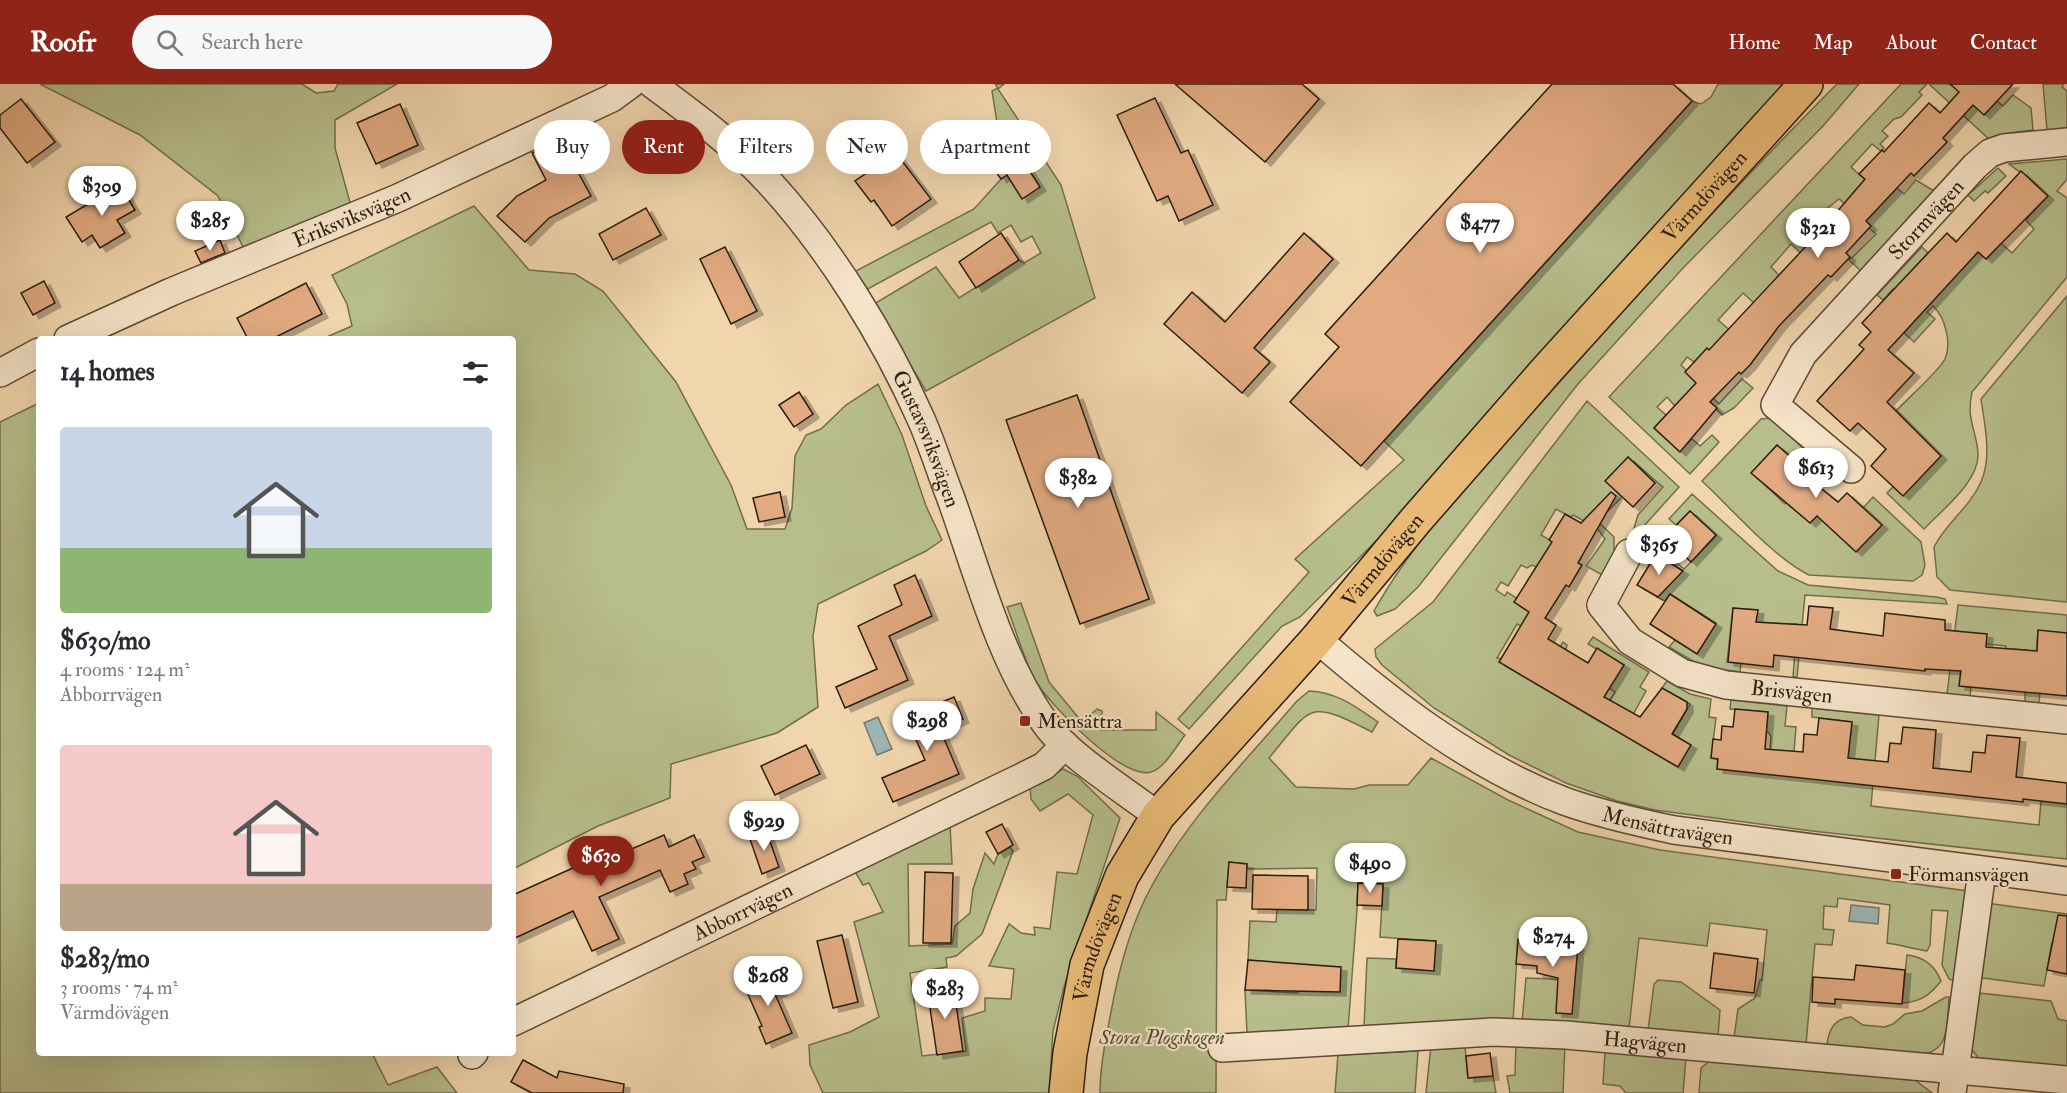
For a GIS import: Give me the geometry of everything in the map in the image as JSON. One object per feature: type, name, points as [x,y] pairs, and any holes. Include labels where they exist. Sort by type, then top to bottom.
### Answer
[{"type":"main road","name":"Värmdövägen","points":[[1066,1093],[1070,1053],[1088,965],[1122,876],[1158,816],[1317,639],[1545,372],[1806,84]]},
{"type":"street","name":"Eriksviksvägen","points":[[75,336],[171,292],[398,198],[612,98],[631,84]]},
{"type":"street","name":"Gustavsviksvägen","points":[[652,84],[699,119],[766,179],[805,226],[862,310],[922,421],[1015,670],[1045,723],[1065,745],[1158,816]]},
{"type":"street","name":"Stormvägen","points":[[1851,469],[1775,405],[1803,354],[1975,166],[1990,153],[2004,148],[2067,142]]},
{"type":"street","points":[[0,373],[36,354]]},
{"type":"street","name":"Brisvägen","points":[[1629,553],[1601,605],[1630,641],[1682,673],[1726,685],[2067,720]]},
{"type":"street","name":"Mensättravägen","points":[[1317,639],[1428,726],[1485,762],[1562,800],[1620,819],[1674,830],[2067,881]]},
{"type":"street","name":"Abborrvägen","points":[[516,1021],[1044,766],[1065,745]]},
{"type":"street","points":[[1953,1081],[1982,871]]},
{"type":"street","name":"Hagvägen","points":[[1222,1048],[1493,1032],[1601,1037],[1924,1068],[1953,1081],[2029,1078],[2067,1080]]},
{"type":"green space","points":[[40,84],[302,84],[316,93],[334,91],[338,84],[397,84],[335,120],[335,148],[351,206],[244,249],[218,196],[140,135]]},
{"type":"green space","points":[[995,84],[1004,84],[998,89],[1018,120],[997,120],[992,91],[998,88]]},
{"type":"green space","points":[[1718,84],[1784,84],[1737,134],[1416,501],[1300,617],[1282,626],[1189,729],[1178,719],[1309,572],[1295,559],[1404,460],[1384,441],[1692,101],[1701,104],[1711,97]]},
{"type":"green space","points":[[1837,84],[1859,84],[1823,126],[1683,268],[1578,384],[1418,587],[1395,609],[1377,616],[1374,611],[1391,583],[1410,555],[1452,503],[1686,241]]},
{"type":"green space","points":[[1901,84],[1927,84],[1919,92],[1922,95],[1901,117],[1894,119],[1882,131],[1888,136],[1880,144],[1884,148],[1881,151],[1872,144],[1851,167],[1886,199],[1897,188],[1904,194],[1916,180],[1934,191],[1861,271],[1848,259],[1852,258],[1876,234],[1869,228],[1871,226],[1839,199],[1814,219],[1837,241],[1814,265],[1791,244],[1771,267],[1779,275],[1777,277],[1801,300],[1765,313],[1743,293],[1718,320],[1734,334],[1724,363],[1707,348],[1694,362],[1687,357],[1681,365],[1719,404],[1742,379],[1753,388],[1734,408],[1722,415],[1702,394],[1675,406],[1667,397],[1657,407],[1666,415],[1654,428],[1679,451],[1692,439],[1700,446],[1712,435],[1719,442],[1690,474],[1609,397]]},
{"type":"green space","points":[[1929,84],[1954,84],[1984,115],[1997,101],[2003,106],[2013,95],[2031,108],[2033,130],[2003,134],[1990,140]]},
{"type":"green space","points":[[2043,84],[2064,84],[2062,87],[2067,91],[2067,129],[2047,130]]},
{"type":"green space","points":[[2067,159],[2067,179],[2057,191],[2067,198],[2067,277],[1972,392],[1970,410],[1977,444],[1977,464],[1967,484],[1924,529],[1887,493],[1893,487],[1903,495],[1891,432],[1904,419],[1896,411],[1945,359],[1948,346],[1946,331],[1941,317],[1933,306],[1927,312],[1935,319],[1914,342],[1904,333],[1920,314],[1893,289],[1883,300],[1877,295],[1922,247],[1928,253],[1915,267],[1973,257],[1978,252],[1986,259],[2001,243],[2012,253],[2034,229],[2026,220],[2038,206],[2028,196],[2037,185],[2009,164]]},
{"type":"green space","points":[[1998,168],[2006,176],[1988,193],[1985,191],[1974,201],[1968,195]]},
{"type":"green space","points":[[1051,170],[1061,185],[1095,298],[926,391],[874,304],[936,267],[959,298],[1019,260],[1024,263],[1041,253],[1032,236],[1021,242],[1011,225],[998,233],[991,222],[864,291],[852,273],[974,209],[1008,174],[1051,174]]},
{"type":"green space","points":[[474,206],[529,270],[575,274],[603,291],[676,382],[731,485],[747,529],[785,529],[792,508],[795,456],[806,435],[821,429],[846,405],[878,384],[902,435],[926,506],[942,540],[926,551],[818,604],[813,636],[818,707],[777,733],[671,764],[670,798],[598,826],[516,867],[516,336],[329,336],[352,326],[347,304],[332,275]]},
{"type":"green space","points":[[2067,296],[2067,602],[1950,590],[1937,577],[1934,547],[1971,499],[1981,482],[1986,462],[1987,441],[1981,399]]},
{"type":"green space","points":[[1587,401],[1679,487],[1634,537],[1632,535],[1638,515],[1663,487],[1628,457],[1606,481],[1622,497],[1608,511],[1600,504],[1590,514],[1614,537],[1614,560],[1606,577],[1586,566],[1605,539],[1597,528],[1556,509],[1541,535],[1581,558],[1578,563],[1544,570],[1532,565],[1527,568],[1521,565],[1508,586],[1501,582],[1496,590],[1505,596],[1507,592],[1537,611],[1527,629],[1517,624],[1497,658],[1548,667],[1563,642],[1567,645],[1555,695],[1601,722],[1613,703],[1610,700],[1615,692],[1595,679],[1624,665],[1588,644],[1593,637],[1649,672],[1640,687],[1646,691],[1629,722],[1690,745],[1673,734],[1690,704],[1662,688],[1667,681],[1690,694],[1711,699],[1709,717],[1716,718],[1711,758],[1718,759],[1717,769],[1770,750],[1771,736],[1767,731],[1751,729],[1752,724],[1767,726],[1768,712],[1730,709],[1731,700],[1787,706],[1785,726],[1796,727],[1793,764],[1848,758],[1852,722],[1812,717],[1812,708],[1879,715],[1871,806],[2039,825],[2042,789],[2067,804],[2067,859],[1812,831],[1655,810],[1617,801],[1566,783],[1509,755],[1434,708],[1382,665],[1376,657],[1375,649],[1433,602]]},
{"type":"green space","points":[[36,404],[36,1056],[374,1056],[388,1085],[437,1067],[457,1093],[0,1093],[0,422]]},
{"type":"green space","points":[[1770,418],[1806,451],[1800,457],[1794,452],[1790,457],[1777,445],[1752,473],[1785,504],[1809,477],[1814,482],[1792,507],[1831,500],[1836,504],[1863,508],[1873,497],[1921,542],[1925,565],[1922,575],[1913,581],[1809,575],[1768,545],[1702,481],[1761,419]]},
{"type":"green space","points":[[1692,494],[1778,571],[1808,585],[1936,597],[1945,599],[1947,604],[1805,595],[1797,677],[1793,677],[1797,624],[1756,623],[1757,610],[1733,608],[1727,662],[1741,663],[1740,672],[1703,667],[1669,647],[1675,640],[1697,653],[1716,623],[1670,594],[1665,601],[1657,597],[1677,563],[1684,569],[1716,536],[1690,511],[1676,525],[1669,519]]},
{"type":"green space","points":[[1021,603],[1049,682],[1082,722],[1097,709],[1102,711],[1101,730],[1156,730],[1156,712],[1185,735],[1161,766],[1151,772],[1138,771],[1123,764],[1087,738],[1055,706],[1035,680],[1007,607]]},
{"type":"green space","points":[[1958,605],[2067,615],[2067,633],[2038,631],[2033,692],[2040,693],[2039,703],[2025,702],[2026,650],[2013,649],[2012,661],[2005,660],[2006,646],[1986,644],[1964,633],[1959,686],[1971,687],[1970,697],[1947,694]]},
{"type":"green space","name":"Stora Plogskogen","points":[[1309,691],[1337,697],[1378,722],[1372,732],[1351,721],[1322,712],[1313,713],[1304,718],[1269,758],[1296,787],[1354,789],[1369,785],[1408,785],[1431,758],[1508,800],[1578,832],[1660,850],[1968,891],[1955,981],[1949,979],[1942,965],[1948,911],[1932,910],[1930,945],[1927,951],[1887,943],[1890,905],[1838,898],[1837,907],[1824,906],[1823,929],[1834,930],[1832,945],[1815,944],[1806,1044],[1734,1038],[1738,1009],[1755,998],[1760,980],[1762,980],[1767,930],[1710,923],[1707,946],[1639,938],[1629,1028],[1522,1022],[1526,978],[1575,980],[1577,946],[1518,939],[1513,1022],[1364,1028],[1367,958],[1396,959],[1396,968],[1435,941],[1380,937],[1383,885],[1359,883],[1348,1029],[1247,1033],[1245,990],[1298,993],[1300,965],[1248,960],[1250,921],[1276,922],[1277,909],[1316,910],[1317,868],[1247,869],[1247,864],[1229,862],[1226,900],[1217,900],[1216,1093],[1100,1093],[1104,1052],[1117,983],[1124,954],[1145,899],[1177,845],[1195,820],[1297,701]]},
{"type":"green space","points":[[1063,769],[1077,776],[1120,818],[1064,987],[1053,1031],[1049,1093],[823,1093],[810,1065],[809,1045],[850,1032],[879,1017],[854,922],[883,912],[869,883],[863,885],[853,868],[950,824],[952,864],[908,864],[909,946],[952,944],[955,926],[970,913],[973,889],[985,853],[994,864],[998,854],[1010,847],[1013,851],[982,934],[956,956],[946,958],[947,967],[910,973],[922,1056],[966,1051],[962,1018],[985,1011],[985,998],[1011,999],[1014,969],[989,966],[1009,924],[1021,933],[1035,935],[1034,927],[1050,929],[1057,872],[1077,874],[1093,815],[1068,794],[1040,811],[1031,799],[1030,787]]},
{"type":"green space","points":[[1986,903],[2067,914],[2067,946],[2052,943],[2044,986],[1983,978],[1977,972]]},
{"type":"green space","points":[[1907,955],[1928,963],[1936,970],[1941,981],[1924,997],[1902,1003]]},
{"type":"green space","points":[[1658,980],[1681,982],[1720,1010],[1718,1036],[1648,1030],[1654,984]]},
{"type":"green space","points":[[1979,993],[2051,1001],[2058,1019],[2067,1021],[2067,1072],[1981,1061],[1968,1045]]},
{"type":"green space","points":[[1949,997],[1945,1034],[1937,1048],[1930,1052],[1920,1055],[1827,1045],[1833,1026],[1840,1020],[1851,1017],[1863,1025],[1885,1027],[1893,1024],[1905,1014],[1922,1011]]},
{"type":"green space","points":[[1516,1043],[1565,1044],[1563,1093],[1510,1093],[1507,1076],[1515,1075]]},
{"type":"green space","points":[[1431,1046],[1465,1046],[1468,1078],[1493,1076],[1496,1093],[1426,1093]]},
{"type":"green space","points":[[1609,1048],[1686,1058],[1683,1093],[1626,1093],[1620,1086],[1603,1084],[1605,1053]]},
{"type":"green space","points":[[1418,1051],[1415,1093],[1335,1093],[1338,1055]]},
{"type":"green space","points":[[1710,1061],[1915,1080],[1932,1093],[1699,1093],[1701,1068]]},
{"type":"water","points":[[878,717],[892,749],[877,755],[864,723]]},
{"type":"water","points":[[1851,905],[1879,908],[1878,924],[1849,921]]},
{"type":"building","points":[[1175,84],[1302,84],[1319,99],[1265,162]]},
{"type":"building","points":[[1552,84],[1673,84],[1692,101],[1361,466],[1290,402],[1339,347],[1325,334]]},
{"type":"building","points":[[1950,84],[2013,84],[1984,115],[1973,105],[1943,138],[1947,142],[1914,176],[1911,173],[1866,221],[1871,226],[1846,253],[1850,257],[1831,277],[1828,275],[1779,326],[1750,365],[1741,374],[1739,372],[1710,402],[1717,408],[1680,452],[1654,428],[1696,383],[1685,372],[1707,348],[1709,350],[1823,228],[1865,179],[1859,174],[1882,150],[1884,152],[1929,103],[1940,113],[1959,92]]},
{"type":"building","points":[[1155,98],[1181,153],[1188,150],[1213,205],[1179,221],[1168,196],[1157,201],[1117,115]]},
{"type":"building","points":[[21,99],[55,142],[27,163],[0,128],[0,115]]},
{"type":"building","points":[[400,104],[418,145],[376,164],[357,123]]},
{"type":"building","points":[[908,169],[931,199],[892,226],[874,200],[871,202],[855,181],[865,174],[908,174]]},
{"type":"building","points":[[2021,171],[2048,196],[1986,259],[1978,252],[1888,350],[1914,373],[1887,402],[1941,456],[1903,496],[1871,466],[1886,449],[1858,423],[1850,431],[1817,401],[1864,349],[1859,345],[1871,332],[1862,323],[1947,233],[1956,242]]},
{"type":"building","points":[[543,174],[579,174],[591,196],[549,218],[525,242],[497,216],[517,196],[546,180]]},
{"type":"building","points":[[997,174],[1032,174],[1040,187],[1022,199],[1007,175],[1001,179]]},
{"type":"building","points":[[120,185],[135,210],[117,220],[125,233],[100,248],[92,235],[82,242],[66,217]]},
{"type":"building","points":[[646,208],[661,235],[613,260],[599,234]]},
{"type":"building","points":[[1001,233],[1019,260],[976,288],[959,262]]},
{"type":"building","points":[[1304,233],[1333,259],[1254,348],[1270,362],[1242,393],[1164,324],[1192,292],[1225,322]]},
{"type":"building","points":[[220,240],[225,253],[201,263],[195,251]]},
{"type":"building","points":[[725,247],[757,311],[731,324],[700,259]]},
{"type":"building","points":[[44,281],[55,303],[33,315],[21,293]]},
{"type":"building","points":[[306,283],[322,314],[278,336],[246,336],[237,318]]},
{"type":"building","points":[[799,392],[813,414],[794,427],[779,405]]},
{"type":"building","points":[[1077,395],[1149,599],[1080,624],[1006,420]]},
{"type":"building","points":[[1777,445],[1811,475],[1808,478],[1838,502],[1847,493],[1882,525],[1856,552],[1817,516],[1810,523],[1751,473]]},
{"type":"building","points":[[1628,457],[1655,483],[1633,507],[1605,481]]},
{"type":"building","points":[[780,492],[785,517],[759,522],[753,498]]},
{"type":"building","points":[[1611,492],[1616,496],[1578,563],[1582,565],[1569,587],[1566,585],[1545,618],[1556,625],[1548,639],[1588,663],[1597,648],[1624,665],[1604,697],[1640,717],[1662,688],[1687,702],[1687,709],[1672,734],[1691,745],[1678,767],[1499,662],[1529,612],[1514,602],[1552,542],[1549,540],[1565,514],[1581,523]]},
{"type":"building","points":[[1690,511],[1716,535],[1691,562],[1665,537]]},
{"type":"building","points":[[1656,554],[1683,571],[1658,597],[1637,585]]},
{"type":"building","points":[[915,575],[932,616],[889,636],[908,680],[845,708],[836,687],[877,669],[858,626],[902,605],[894,585]]},
{"type":"building","points":[[1670,594],[1716,624],[1697,654],[1650,624]]},
{"type":"building","points":[[1809,606],[1833,608],[1830,629],[1883,636],[1885,613],[1945,620],[1945,630],[1987,634],[1986,647],[2037,651],[2038,630],[2067,633],[2067,696],[1959,686],[1961,671],[1925,669],[1925,671],[1774,655],[1773,667],[1728,662],[1733,608],[1758,610],[1756,622],[1807,625]]},
{"type":"building","points":[[954,697],[963,719],[940,729],[959,774],[893,802],[882,778],[925,760],[906,717]]},
{"type":"building","points":[[1735,709],[1768,712],[1765,749],[1803,752],[1804,734],[1817,735],[1819,718],[1852,722],[1848,758],[1888,762],[1890,743],[1901,744],[1903,727],[1936,730],[1933,768],[1971,772],[1973,752],[1985,753],[1987,735],[2020,738],[2016,777],[2067,783],[2067,804],[2023,799],[2023,802],[1717,769],[1718,759],[1711,758],[1713,739],[1721,740],[1722,726],[1733,727]]},
{"type":"building","points":[[806,745],[820,774],[775,795],[761,766]]},
{"type":"building","points":[[1002,824],[1013,845],[998,854],[986,832]]},
{"type":"building","points":[[766,830],[779,867],[762,874],[749,836]]},
{"type":"building","points":[[664,835],[669,847],[694,835],[704,857],[692,862],[696,869],[684,874],[688,884],[670,892],[660,870],[599,897],[619,939],[592,951],[573,911],[516,938],[516,894],[617,848],[620,854]]},
{"type":"building","points":[[1229,862],[1247,864],[1246,888],[1227,887]]},
{"type":"building","points":[[925,872],[953,873],[951,943],[923,943]]},
{"type":"building","points":[[1253,875],[1308,876],[1308,910],[1252,909]]},
{"type":"building","points":[[1358,883],[1383,884],[1382,906],[1357,905]]},
{"type":"building","points":[[2058,915],[2067,916],[2067,974],[2047,970]]},
{"type":"building","points":[[842,935],[858,1002],[833,1008],[817,941]]},
{"type":"building","points":[[1398,939],[1436,941],[1434,971],[1396,968]]},
{"type":"building","points":[[1518,940],[1578,946],[1572,1014],[1556,1013],[1558,978],[1537,973],[1537,966],[1516,964]]},
{"type":"building","points":[[1714,953],[1758,959],[1754,993],[1710,988]]},
{"type":"building","points":[[1248,960],[1341,967],[1340,992],[1245,990]]},
{"type":"building","points":[[1856,965],[1905,970],[1902,1004],[1835,999],[1835,1004],[1812,1002],[1813,977],[1854,980]]},
{"type":"building","points":[[772,971],[781,992],[775,994],[792,1033],[766,1044],[759,1027],[762,1026],[743,983]]},
{"type":"building","points":[[953,984],[963,1051],[937,1055],[927,988]]},
{"type":"building","points":[[1490,1053],[1493,1076],[1468,1078],[1466,1056]]},
{"type":"building","points":[[523,1060],[557,1078],[559,1071],[624,1084],[623,1093],[532,1093],[511,1082]]},
{"type":"place","name":"Mensättra","points":[[1025,721]]},
{"type":"place","name":"Förmansvägen","points":[[1896,874]]}]
